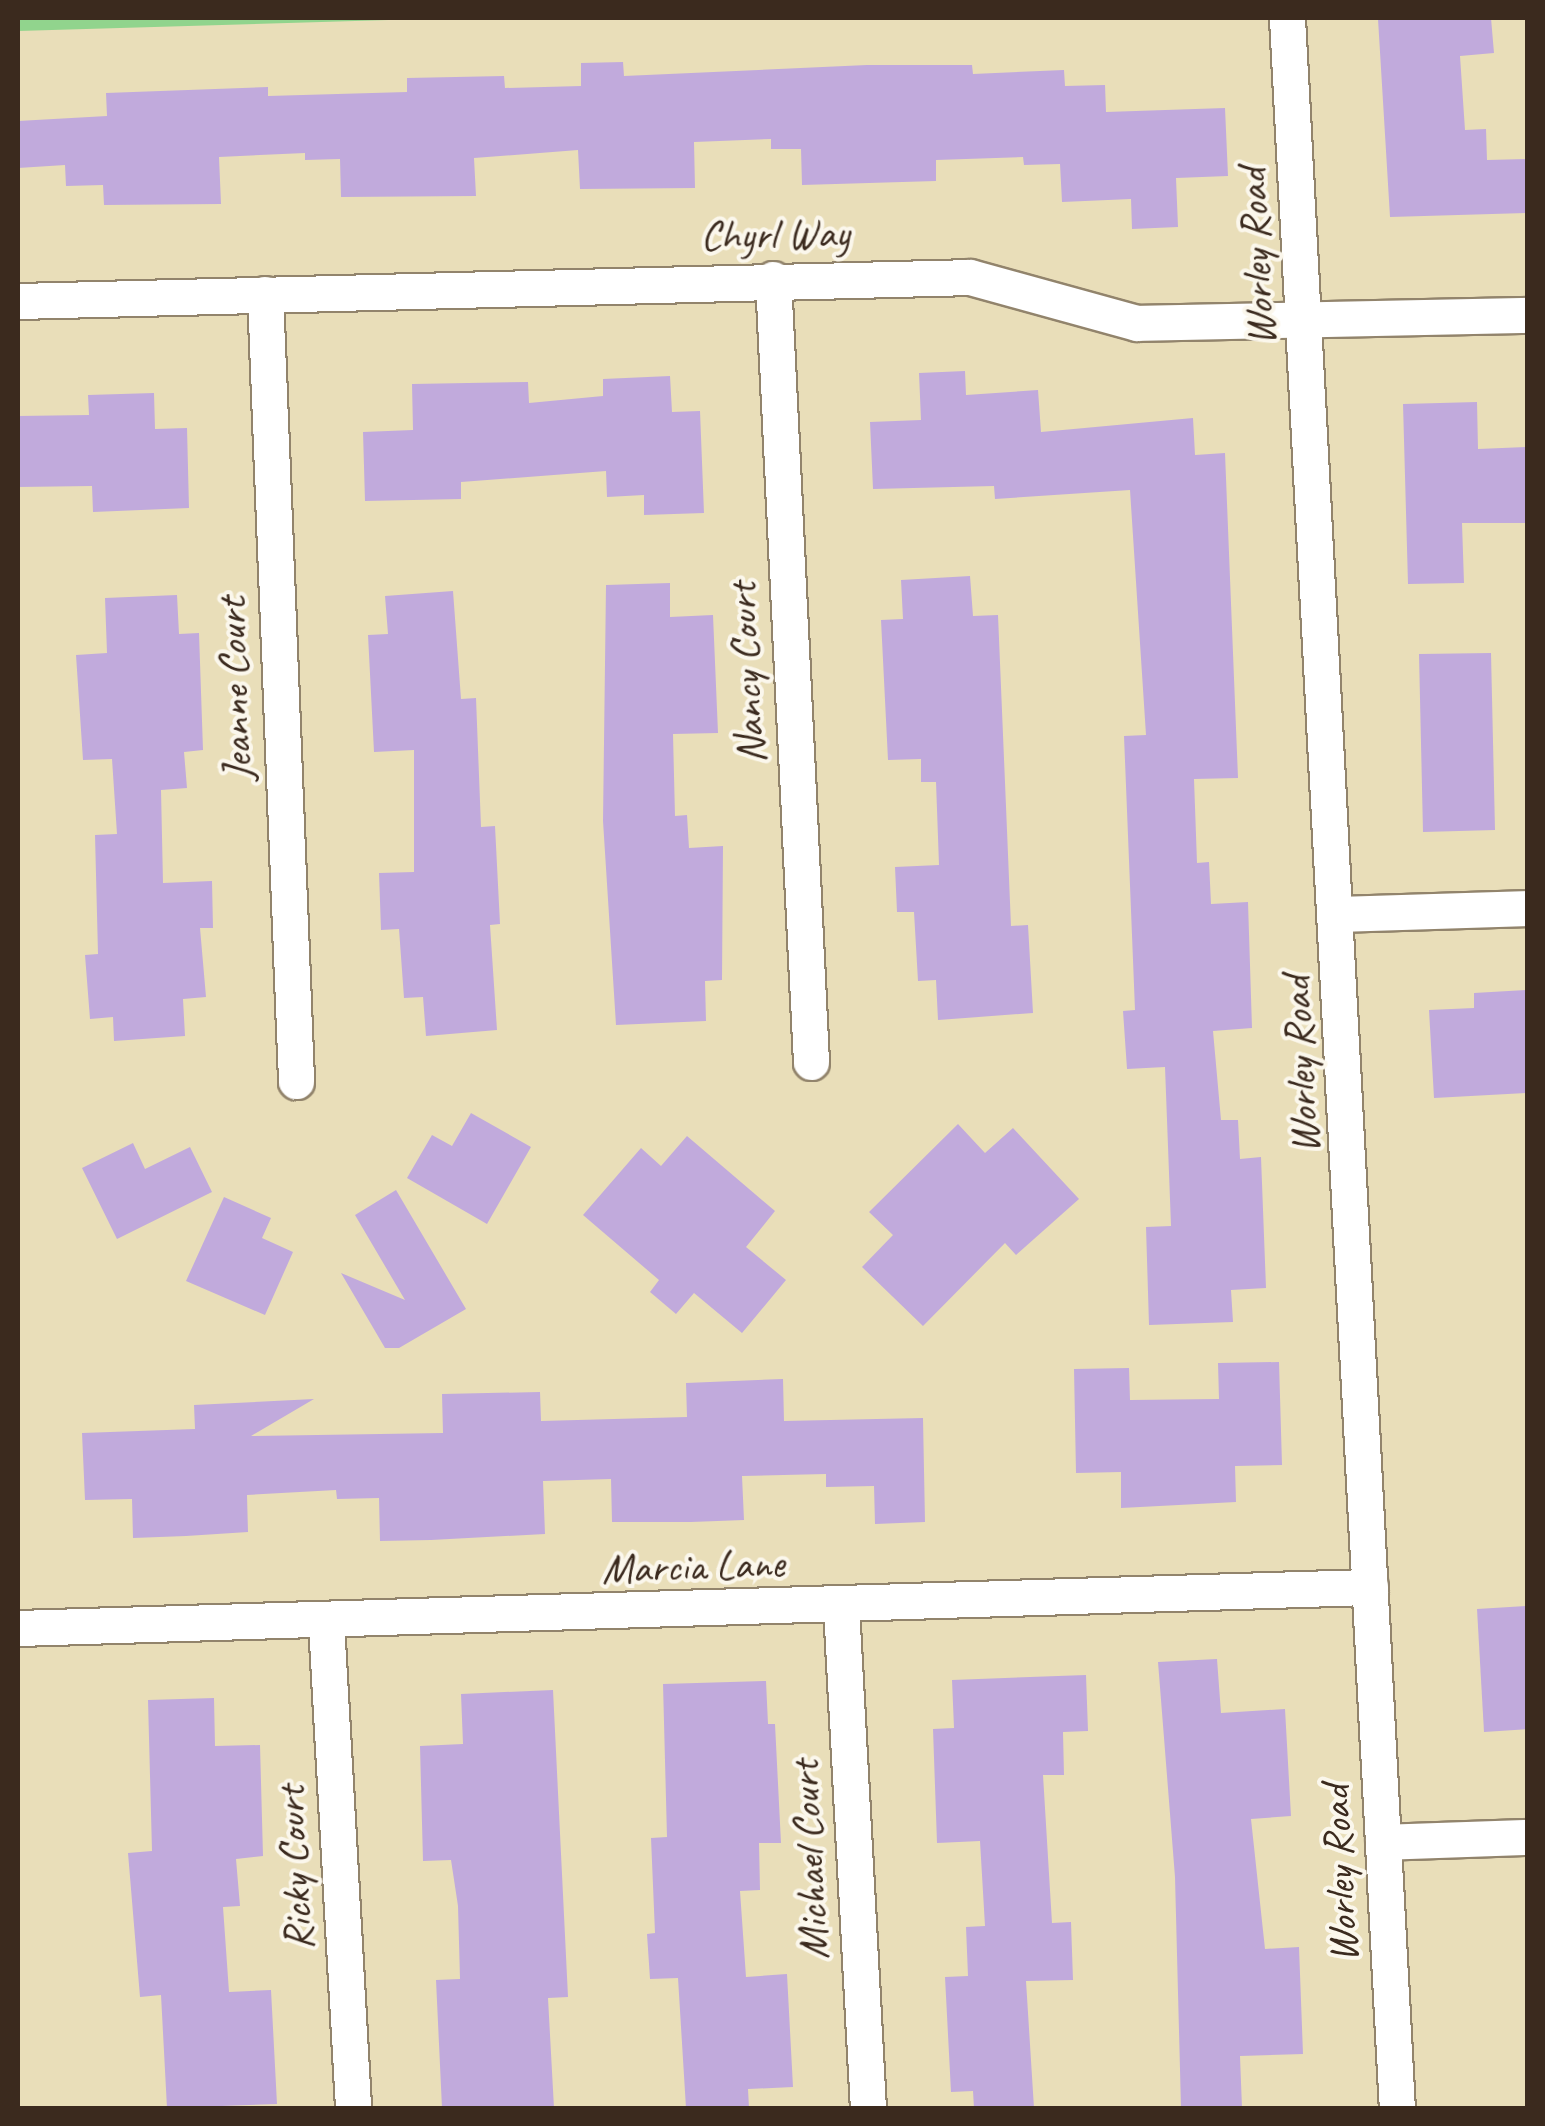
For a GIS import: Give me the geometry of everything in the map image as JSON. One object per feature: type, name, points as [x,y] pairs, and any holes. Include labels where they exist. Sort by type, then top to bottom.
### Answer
[{"type":"street","name":"Worley Road","points":[[1288,18],[1339,914],[1397,2108]]},
{"type":"street","name":"Chyrl Way","points":[[18,301],[970,277],[1137,323],[1306,323],[1528,316]]},
{"type":"street","name":"Nancy Court","points":[[773,279],[810,1062]]},
{"type":"street","name":"Jeanne Court","points":[[264,294],[296,1080]]},
{"type":"street","points":[[1339,914],[1528,908]]},
{"type":"street","name":"Marcia Lane","points":[[18,1628],[326,1623],[1370,1587]]},
{"type":"street","name":"Michael Court","points":[[842,1607],[868,2108]]},
{"type":"street","name":"Ricky Court","points":[[326,1623],[352,2108]]},
{"type":"street","points":[[1383,1842],[1528,1837]]},
{"type":"green space","points":[[18,18],[456,18],[18,31]]},
{"type":"building","points":[[1491,18],[1494,53],[1460,56],[1465,130],[1486,129],[1487,160],[1528,159],[1528,213],[1390,217],[1378,19]]},
{"type":"building","points":[[623,62],[624,76],[867,65],[972,65],[973,74],[1064,70],[1065,86],[1105,85],[1106,112],[1225,108],[1228,176],[1176,178],[1178,227],[1132,229],[1131,199],[1062,202],[1060,164],[1024,165],[1023,157],[936,160],[936,181],[802,185],[801,149],[771,149],[771,139],[694,142],[695,188],[580,189],[578,150],[474,158],[476,196],[341,197],[340,159],[305,160],[305,153],[219,157],[221,204],[104,205],[103,185],[66,186],[65,165],[18,168],[18,121],[107,116],[106,93],[268,87],[268,96],[407,92],[407,78],[504,76],[505,88],[581,86],[581,63]]},
{"type":"building","points":[[965,371],[966,395],[1038,390],[1041,432],[1193,418],[1195,455],[1225,453],[1238,778],[1194,779],[1197,863],[1209,862],[1211,904],[1248,902],[1252,1028],[1213,1031],[1221,1120],[1238,1120],[1240,1159],[1261,1157],[1266,1288],[1231,1290],[1233,1322],[1149,1325],[1146,1227],[1171,1226],[1165,1067],[1127,1069],[1123,1011],[1135,1010],[1124,736],[1146,735],[1130,490],[995,499],[994,486],[873,489],[870,422],[921,420],[919,373]]},
{"type":"building","points":[[670,376],[672,412],[700,411],[704,513],[644,515],[644,495],[607,497],[606,471],[461,482],[461,499],[365,501],[363,432],[413,430],[412,384],[528,382],[529,403],[603,396],[603,379]]},
{"type":"building","points":[[154,393],[155,429],[187,428],[189,508],[93,512],[92,486],[18,487],[18,416],[89,415],[88,395]]},
{"type":"building","points":[[1477,402],[1478,449],[1528,447],[1528,523],[1462,523],[1464,583],[1408,584],[1403,404]]},
{"type":"building","points":[[970,576],[973,616],[998,615],[1011,926],[1028,925],[1033,1013],[938,1020],[936,980],[918,981],[914,912],[897,912],[895,867],[939,865],[936,782],[921,782],[921,759],[888,760],[881,620],[903,619],[901,580]]},
{"type":"building","points":[[670,583],[670,617],[713,615],[718,733],[673,734],[675,816],[687,815],[689,848],[723,846],[722,980],[705,981],[706,1021],[616,1025],[603,821],[606,585]]},
{"type":"building","points":[[453,591],[461,699],[476,698],[481,827],[495,826],[500,924],[490,925],[497,1030],[426,1036],[423,997],[404,998],[399,929],[381,930],[379,873],[414,872],[414,750],[374,752],[368,635],[388,634],[385,596]]},
{"type":"building","points":[[177,595],[179,634],[199,633],[203,750],[184,752],[187,788],[161,790],[163,883],[212,881],[213,928],[200,928],[206,997],[183,999],[185,1036],[114,1041],[113,1017],[90,1019],[85,955],[98,954],[95,835],[117,834],[112,759],[83,760],[76,655],[107,653],[105,598]]},
{"type":"building","points":[[1491,653],[1495,830],[1423,832],[1419,654]]},
{"type":"building","points":[[1528,990],[1528,1093],[1434,1098],[1429,1010],[1474,1008],[1474,993]]},
{"type":"building","points":[[471,1113],[531,1147],[487,1224],[407,1178],[432,1135],[452,1146]]},
{"type":"building","points":[[958,1124],[985,1153],[1013,1128],[1079,1199],[1016,1255],[1005,1243],[923,1326],[862,1267],[893,1235],[869,1212]]},
{"type":"building","points":[[687,1136],[775,1211],[746,1247],[786,1280],[742,1333],[694,1293],[676,1314],[650,1292],[659,1280],[583,1215],[641,1148],[661,1166]]},
{"type":"building","points":[[133,1143],[145,1169],[190,1147],[212,1192],[117,1239],[82,1168]]},
{"type":"building","points":[[396,1190],[466,1309],[399,1348],[385,1348],[341,1273],[405,1300],[355,1215]]},
{"type":"building","points":[[224,1197],[271,1218],[262,1238],[293,1252],[265,1315],[186,1281]]},
{"type":"building","points":[[1279,1362],[1282,1465],[1235,1466],[1236,1502],[1121,1508],[1121,1472],[1076,1473],[1074,1369],[1129,1368],[1130,1400],[1219,1399],[1218,1363]]},
{"type":"building","points":[[783,1379],[784,1421],[923,1418],[925,1522],[875,1524],[874,1486],[826,1487],[826,1474],[742,1476],[744,1520],[691,1522],[612,1522],[611,1479],[543,1481],[545,1534],[431,1540],[380,1541],[379,1498],[337,1499],[336,1490],[247,1495],[248,1532],[186,1536],[133,1538],[132,1499],[85,1500],[82,1433],[195,1429],[194,1405],[314,1399],[251,1436],[443,1433],[442,1394],[540,1392],[541,1421],[687,1417],[686,1383]]},
{"type":"building","points":[[1528,1606],[1528,1729],[1484,1732],[1477,1609]]},
{"type":"building","points":[[1217,1659],[1221,1713],[1285,1709],[1291,1816],[1251,1819],[1265,1949],[1299,1947],[1303,2054],[1240,2056],[1242,2108],[1181,2108],[1175,1877],[1158,1662]]},
{"type":"building","points":[[1086,1675],[1088,1731],[1063,1732],[1064,1775],[1043,1775],[1052,1923],[1071,1922],[1073,1980],[1026,1981],[1034,2108],[974,2108],[973,2091],[951,2092],[945,1977],[968,1976],[966,1927],[985,1926],[980,1841],[937,1843],[933,1729],[954,1728],[952,1680]]},
{"type":"building","points":[[766,1681],[768,1724],[775,1724],[781,1843],[759,1843],[760,1890],[740,1891],[746,1977],[787,1974],[793,2087],[748,2089],[749,2108],[686,2108],[678,1978],[650,1979],[647,1934],[655,1933],[651,1838],[667,1837],[663,1684]]},
{"type":"building","points":[[553,1690],[568,1997],[548,1998],[554,2108],[442,2108],[436,1980],[460,1979],[458,1906],[451,1860],[423,1861],[420,1746],[463,1744],[461,1694]]},
{"type":"building","points":[[214,1698],[215,1746],[260,1745],[263,1856],[236,1859],[240,1906],[223,1907],[229,1992],[271,1990],[277,2104],[167,2108],[161,1995],[140,1997],[128,1853],[152,1851],[148,1700]]}]
